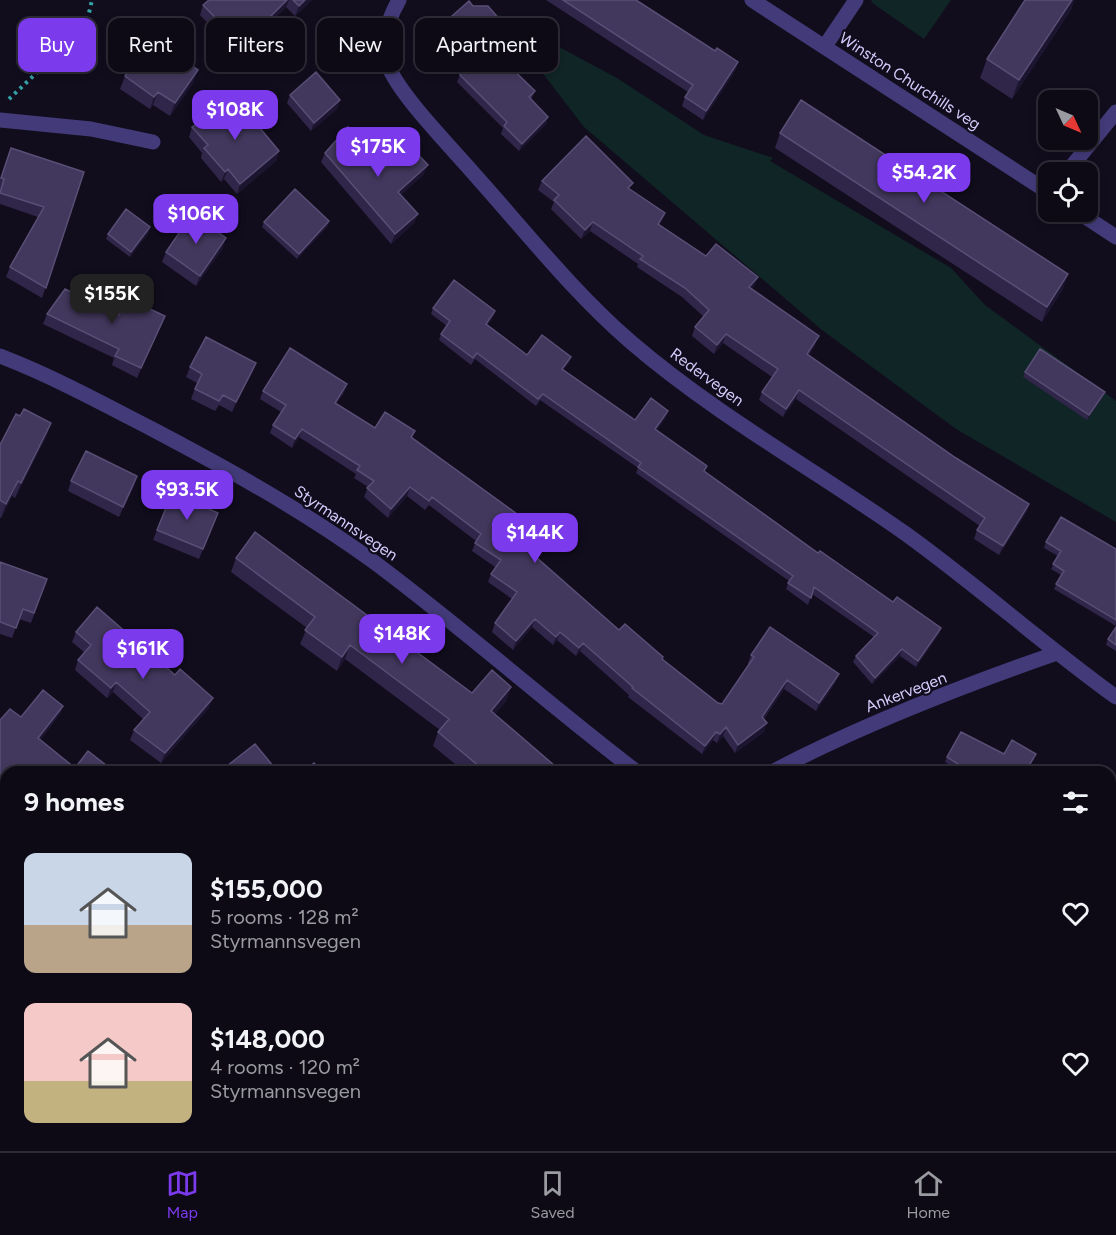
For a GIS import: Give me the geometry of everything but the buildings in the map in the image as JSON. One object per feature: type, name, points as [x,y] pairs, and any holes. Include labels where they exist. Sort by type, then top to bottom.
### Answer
[{"type":"street","name":"Redervegen","points":[[399,0],[388,23],[385,44],[388,64],[395,78],[450,147],[578,291],[631,343],[682,382],[907,535],[1116,697]]},
{"type":"street","name":"Winston Churchills veg","points":[[752,0],[1038,185]]},
{"type":"street","points":[[825,46],[856,0]]},
{"type":"street","points":[[1075,162],[1116,112]]},
{"type":"street","points":[[0,120],[91,129],[153,142]]},
{"type":"street","points":[[1093,222],[1116,237]]},
{"type":"street","name":"Styrmannsvegen","points":[[0,356],[124,414],[212,460],[330,531],[402,583],[630,766]]},
{"type":"street","name":"Ankervegen","points":[[784,766],[833,741],[1057,653]]},
{"type":"path","points":[[8,100],[86,26],[92,0]]},
{"type":"green space","points":[[872,0],[951,0],[924,39],[871,2]]},
{"type":"green space","points":[[558,47],[617,78],[704,135],[773,158],[770,161],[951,268],[985,305],[1116,401],[1116,522],[956,429],[822,330],[584,127],[542,72],[558,72]]}]
